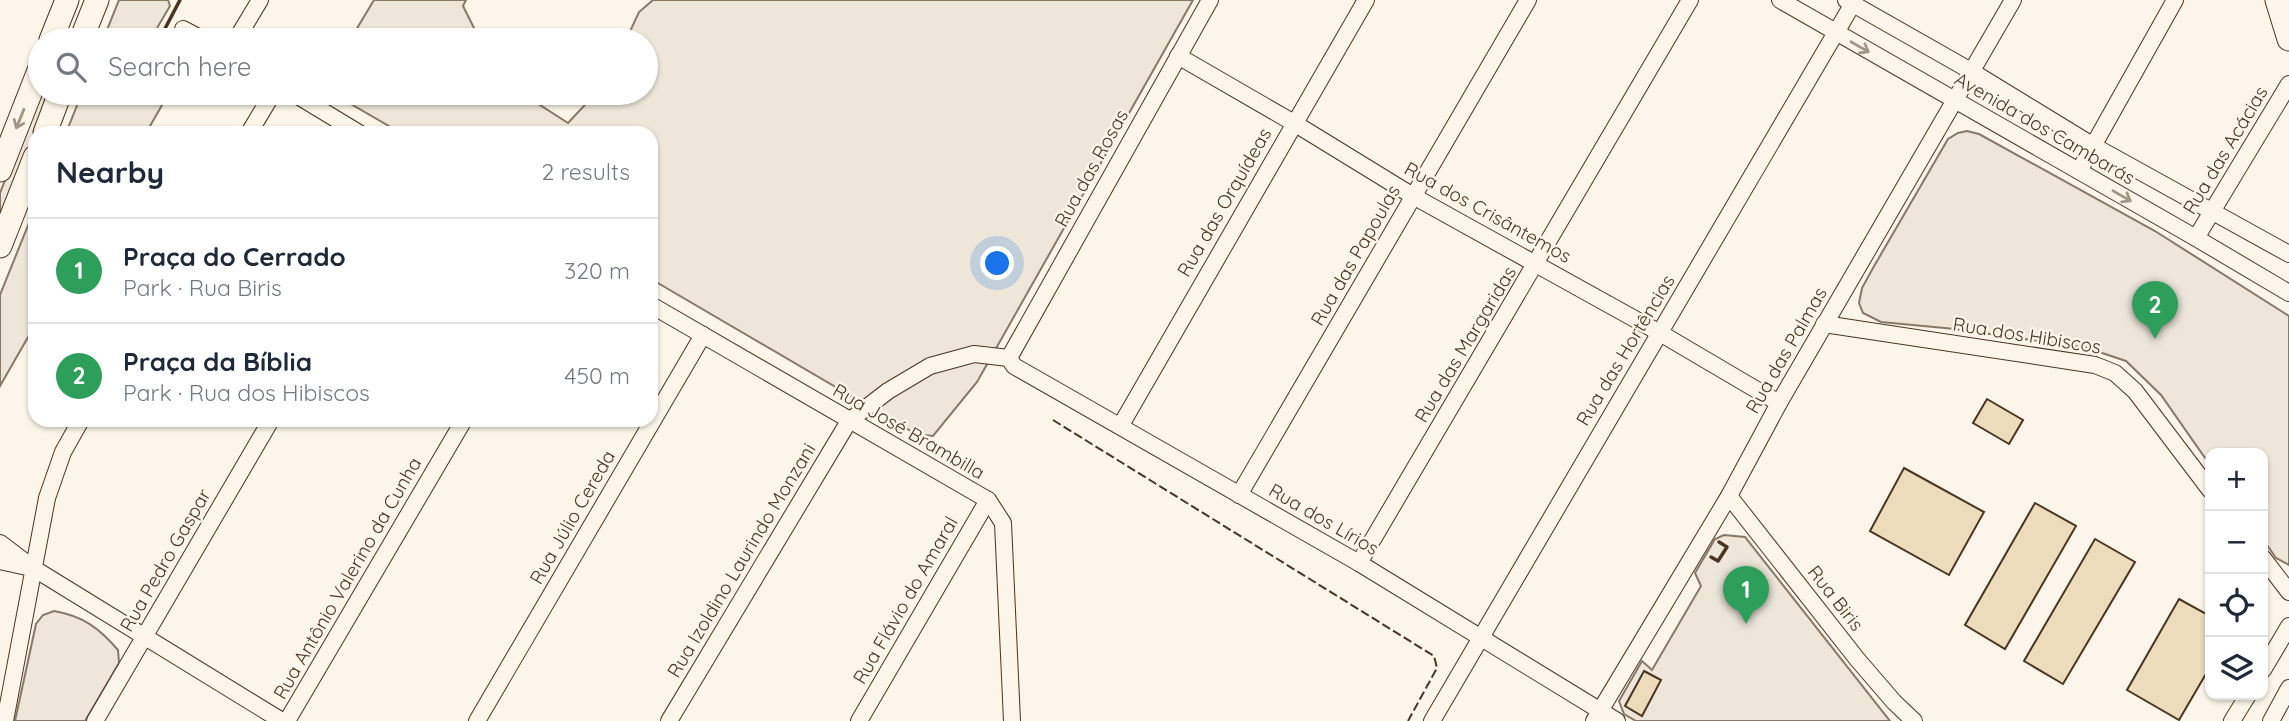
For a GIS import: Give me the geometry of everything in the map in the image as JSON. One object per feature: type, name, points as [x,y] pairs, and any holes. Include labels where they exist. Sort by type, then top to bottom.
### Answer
[{"type":"street","points":[[56,28],[67,0]]},
{"type":"street","points":[[86,28],[97,0]]},
{"type":"street","points":[[243,28],[260,0]]},
{"type":"street","name":"Rua das Rosas","points":[[1009,358],[1210,0]]},
{"type":"street","name":"Rua das Orquídeas","points":[[1121,425],[1366,0]]},
{"type":"street","name":"Rua das Papoulas","points":[[1239,495],[1528,0]]},
{"type":"street","name":"Rua das Margaridas","points":[[1359,563],[1690,0]]},
{"type":"street","name":"Avenida dos Cambarás","points":[[1780,0],[2289,293]]},
{"type":"street","name":"Rua das Palmas","points":[[1597,716],[1729,496],[1779,402],[2013,0]]},
{"type":"street","points":[[2079,171],[2175,0]]},
{"type":"street","points":[[2277,0],[2289,39]]},
{"type":"street","name":"Avenida dos Cambarás","points":[[1851,1],[2092,145],[2289,254]]},
{"type":"street","name":"Rua das Hortências","points":[[1432,721],[1851,1]]},
{"type":"street","name":"Rua dos Crisântemos","points":[[1178,56],[1294,122],[1413,196],[1660,332],[1779,402]]},
{"type":"street","name":"Rua das Acácias","points":[[2196,238],[2289,84]]},
{"type":"street","points":[[0,170],[28,99]]},
{"type":"street","points":[[47,126],[55,105]]},
{"type":"street","points":[[254,126],[266,105]]},
{"type":"street","points":[[313,105],[347,126]]},
{"type":"street","points":[[0,246],[28,175]]},
{"type":"street","name":"Rua José Brambilla","points":[[658,309],[988,500],[1003,523],[1012,721]]},
{"type":"street","name":"Rua dos Hibiscos","points":[[1824,324],[2095,365],[2115,373],[2135,391],[2205,483]]},
{"type":"street","name":"Rua Júlio Cereda","points":[[658,412],[703,335]]},
{"type":"street","points":[[849,421],[888,391],[930,366],[974,354],[1009,358]]},
{"type":"street","name":"Rua dos Lírios","points":[[1009,358],[1014,366],[1359,563],[1597,716],[1617,721]]},
{"type":"street","name":"Rua Izoldino Laurindo Monzani","points":[[669,721],[849,421]]},
{"type":"street","points":[[5,721],[52,477],[77,427]]},
{"type":"street","name":"Rua Pedro Gaspar","points":[[95,721],[267,427]]},
{"type":"street","name":"Rua Antônio Valerino da Cunha","points":[[287,721],[460,427]]},
{"type":"street","name":"Rua Júlio Cereda","points":[[477,721],[649,427]]},
{"type":"street","name":"Rua Biris","points":[[1729,496],[1857,659],[1914,721]]},
{"type":"street","name":"Rua Flávio do Amaral","points":[[859,721],[988,500]]},
{"type":"street","points":[[0,543],[33,568],[282,721]]},
{"type":"street","points":[[0,561],[33,568]]},
{"type":"street","points":[[2268,565],[2289,592]]},
{"type":"street","points":[[2268,662],[2289,626]]},
{"type":"street","points":[[2271,721],[2289,688]]},
{"type":"street","points":[[2240,718],[2246,700]]},
{"type":"shaded area","points":[[119,0],[168,0],[170,6],[157,28],[108,28]]},
{"type":"shaded area","points":[[374,0],[466,0],[463,6],[474,28],[357,28]]},
{"type":"shaded area","points":[[653,0],[1193,0],[977,382],[933,436],[916,434],[658,283],[658,126],[389,126],[353,105],[540,105],[568,123],[585,105],[658,105],[658,28],[632,28],[639,12]]},
{"type":"shaded area","points":[[35,105],[46,105],[38,126],[28,126],[28,150],[0,219],[0,193]]},
{"type":"shaded area","points":[[77,105],[162,105],[150,126],[69,126]]},
{"type":"shaded area","points":[[1967,131],[1979,134],[2155,231],[2289,316],[2289,565],[2276,558],[2268,546],[2268,448],[2205,448],[2205,458],[2161,395],[2126,361],[2087,348],[1955,329],[1881,322],[1863,313],[1859,303],[1862,288],[1948,139]]},
{"type":"shaded area","points":[[28,225],[28,337],[0,386],[0,295]]},
{"type":"shaded area","points":[[1724,535],[1745,537],[1890,721],[1636,721],[1624,714],[1619,701],[1642,661],[1652,670],[1701,586],[1695,573],[1715,539]]},
{"type":"shaded area","points":[[54,611],[74,616],[97,629],[118,650],[119,663],[85,721],[15,721],[36,624],[43,615]]},
{"type":"building","points":[[1987,399],[2023,420],[2009,444],[1973,423]]},
{"type":"building","points":[[1904,468],[1984,512],[1949,575],[1870,531]]},
{"type":"building","points":[[2035,503],[2076,526],[2005,649],[1965,625]]},
{"type":"building","points":[[2095,539],[2135,562],[2063,684],[2024,661]]},
{"type":"building","points":[[2179,599],[2205,613],[2205,676],[2179,720],[2127,690]]},
{"type":"building","points":[[1644,671],[1661,680],[1642,716],[1625,706]]},
{"type":"fence","points":[[1053,420],[1434,656],[1437,668],[1408,721]]},
{"type":"wall","points":[[165,28],[180,0]]},
{"type":"wall","points":[[1711,557],[1718,561],[1727,547],[1719,542]]},
{"type":"place","name":"Praça da Bíblia","points":[[2155,339]]},
{"type":"place","name":"Praça do Cerrado","points":[[1746,624]]}]
